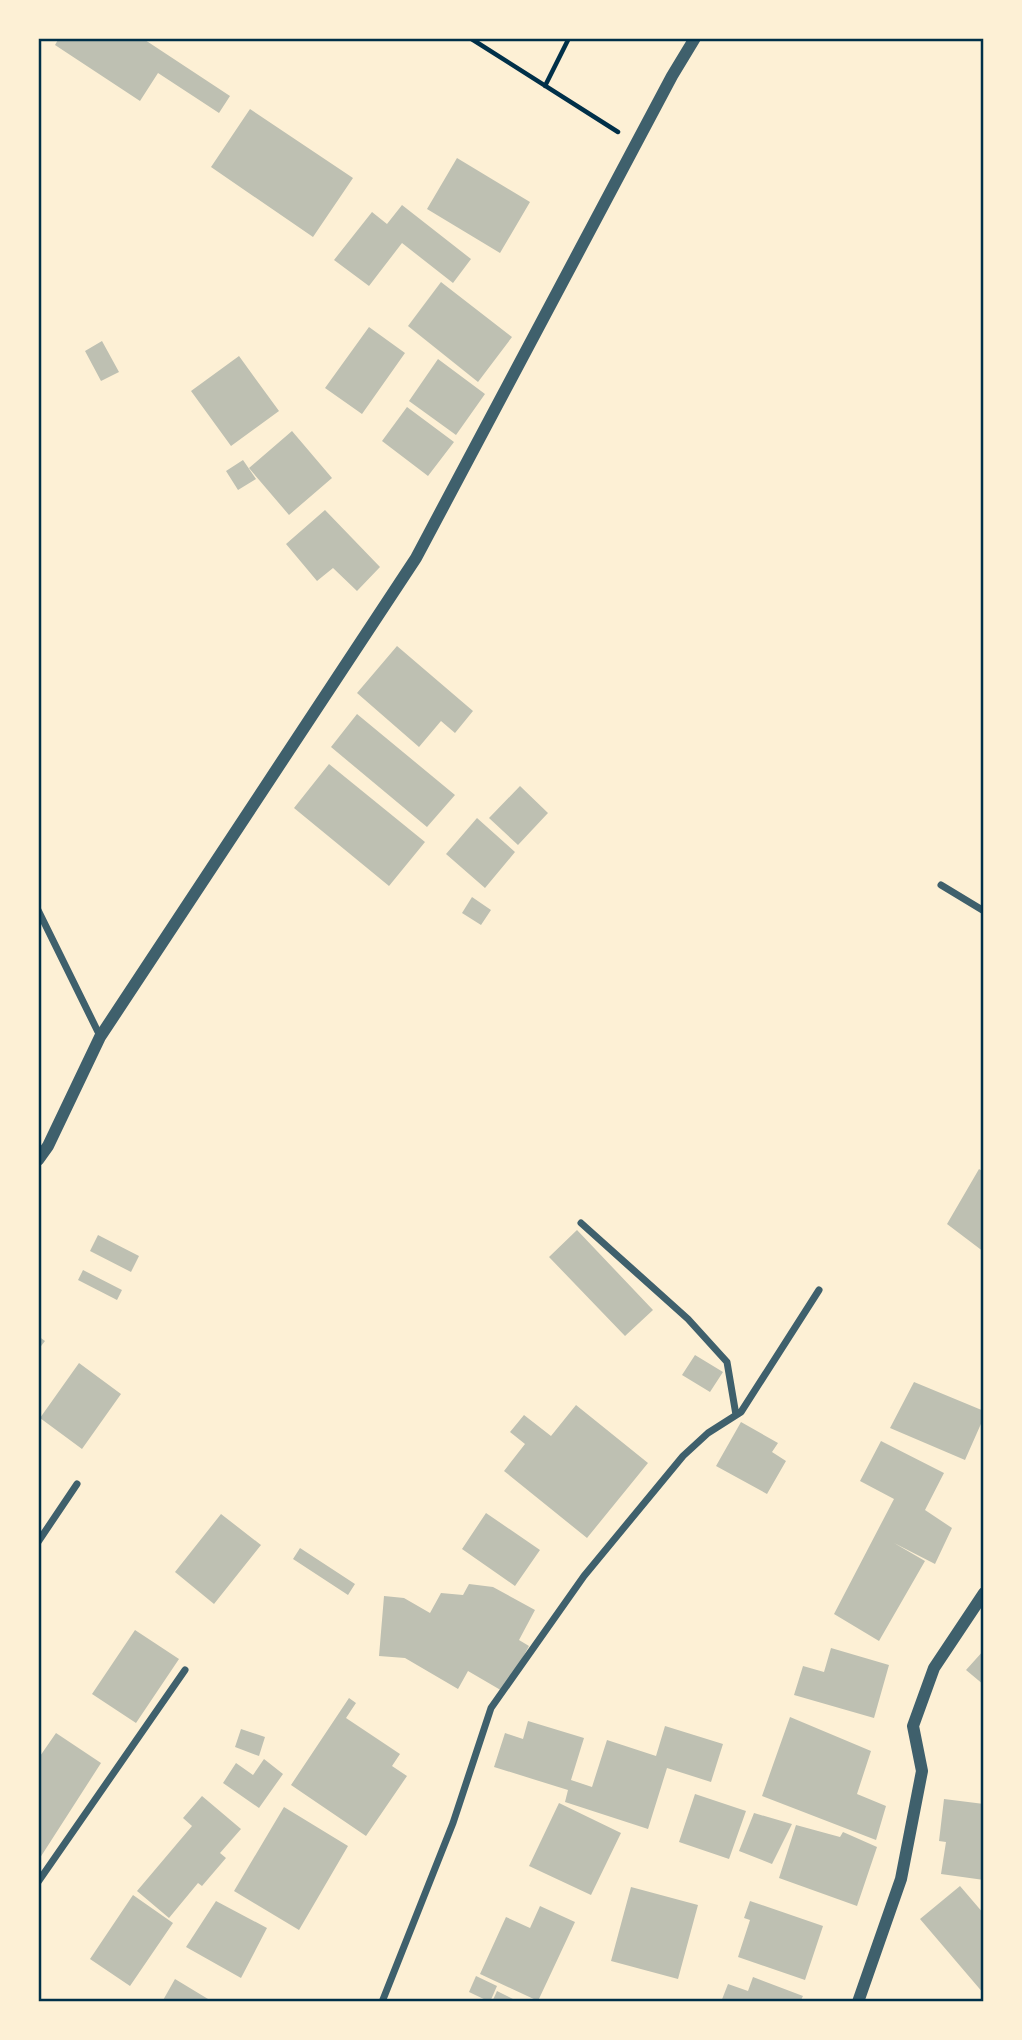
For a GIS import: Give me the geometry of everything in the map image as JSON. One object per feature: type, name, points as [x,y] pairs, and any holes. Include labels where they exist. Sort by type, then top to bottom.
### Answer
[{"type":"street","points":[[38,1160],[48,1146],[100,1037],[416,558],[695,38]]},
{"type":"street","points":[[941,885],[984,911]]},
{"type":"street","points":[[38,910],[100,1037]]},
{"type":"street","points":[[581,1223],[688,1319],[727,1362],[736,1415]]},
{"type":"street","points":[[382,2001],[453,1823],[491,1708],[584,1576],[683,1456],[708,1433],[741,1412],[820,1290]]},
{"type":"street","points":[[38,1542],[76,1484]]},
{"type":"street","points":[[858,2001],[901,1879],[922,1771],[913,1726],[934,1668],[984,1593]]},
{"type":"street","points":[[38,1882],[185,1670]]},
{"type":"path","points":[[470,38],[636,144]]},
{"type":"path","points":[[545,86],[569,38]]},
{"type":"building","points":[[59,38],[142,38],[230,96],[219,113],[158,73],[140,101],[55,45]]},
{"type":"building","points":[[250,109],[353,178],[313,237],[211,167]]},
{"type":"building","points":[[457,158],[530,202],[500,253],[427,209]]},
{"type":"building","points":[[402,205],[471,259],[453,283],[402,243],[369,286],[334,260],[372,212],[387,224]]},
{"type":"building","points":[[441,282],[512,337],[478,382],[408,326]]},
{"type":"building","points":[[369,327],[405,353],[362,414],[325,388]]},
{"type":"building","points":[[102,341],[119,372],[101,381],[85,351]]},
{"type":"building","points":[[239,356],[279,411],[231,446],[191,391]]},
{"type":"building","points":[[438,359],[485,394],[456,435],[409,401]]},
{"type":"building","points":[[407,407],[454,442],[428,476],[382,441]]},
{"type":"building","points":[[292,431],[332,478],[289,515],[249,468]]},
{"type":"building","points":[[243,460],[256,479],[238,490],[226,471]]},
{"type":"building","points":[[325,510],[380,567],[357,591],[333,568],[317,581],[286,544]]},
{"type":"building","points":[[397,646],[473,711],[455,733],[441,721],[419,747],[357,693]]},
{"type":"building","points":[[357,714],[455,795],[427,827],[331,747]]},
{"type":"building","points":[[329,764],[425,842],[389,886],[294,808]]},
{"type":"building","points":[[520,786],[548,813],[518,845],[489,818]]},
{"type":"building","points":[[477,818],[515,852],[485,888],[446,854]]},
{"type":"building","points":[[472,897],[491,910],[481,925],[462,913]]},
{"type":"building","points":[[979,1169],[984,1172],[984,1252],[947,1224]]},
{"type":"building","points":[[577,1230],[653,1310],[625,1336],[549,1257]]},
{"type":"building","points":[[98,1235],[139,1256],[131,1272],[90,1251]]},
{"type":"building","points":[[83,1270],[122,1290],[117,1300],[78,1280]]},
{"type":"building","points":[[38,1336],[45,1341],[38,1350]]},
{"type":"building","points":[[695,1355],[723,1372],[710,1392],[682,1375]]},
{"type":"building","points":[[79,1363],[121,1394],[82,1449],[40,1418]]},
{"type":"building","points":[[914,1382],[984,1411],[984,1417],[965,1460],[890,1428]]},
{"type":"building","points":[[576,1405],[648,1463],[587,1538],[504,1471],[525,1444],[510,1432],[524,1415],[551,1436]]},
{"type":"building","points":[[741,1422],[778,1443],[772,1452],[786,1461],[767,1494],[716,1466]]},
{"type":"building","points":[[881,1441],[944,1473],[925,1510],[952,1528],[935,1564],[894,1543],[925,1561],[879,1641],[834,1614],[894,1499],[860,1481]]},
{"type":"building","points":[[486,1513],[540,1550],[515,1586],[462,1549]]},
{"type":"building","points":[[221,1514],[261,1545],[214,1604],[175,1572]]},
{"type":"building","points":[[300,1548],[355,1584],[348,1595],[293,1559]]},
{"type":"building","points":[[469,1584],[493,1587],[535,1610],[519,1640],[529,1646],[504,1692],[468,1671],[458,1689],[405,1658],[379,1656],[384,1596],[404,1598],[430,1613],[441,1593],[463,1595]]},
{"type":"building","points":[[135,1630],[179,1659],[136,1723],[92,1694]]},
{"type":"building","points":[[831,1648],[889,1665],[874,1718],[794,1695],[803,1666],[824,1672]]},
{"type":"building","points":[[984,1650],[984,1685],[966,1670]]},
{"type":"building","points":[[349,1698],[356,1703],[346,1718],[400,1754],[392,1766],[407,1776],[366,1836],[291,1785]]},
{"type":"building","points":[[790,1717],[871,1751],[857,1794],[886,1806],[876,1840],[762,1796]]},
{"type":"building","points":[[528,1721],[584,1738],[571,1780],[592,1787],[607,1740],[656,1756],[665,1726],[723,1744],[711,1782],[667,1768],[648,1829],[565,1802],[568,1790],[494,1767],[505,1733],[523,1739]]},
{"type":"building","points":[[241,1729],[265,1737],[259,1756],[235,1747]]},
{"type":"building","points":[[56,1733],[101,1763],[38,1861],[38,1759]]},
{"type":"building","points":[[264,1759],[283,1774],[259,1808],[223,1783],[236,1763],[253,1775]]},
{"type":"building","points":[[695,1794],[746,1811],[729,1859],[679,1842]]},
{"type":"building","points":[[202,1796],[241,1829],[220,1853],[226,1858],[202,1886],[198,1883],[169,1918],[137,1891],[192,1826],[183,1818]]},
{"type":"building","points":[[944,1799],[984,1804],[984,1880],[941,1874],[946,1842],[939,1841]]},
{"type":"building","points":[[559,1803],[621,1833],[591,1895],[529,1866]]},
{"type":"building","points":[[284,1807],[348,1846],[299,1930],[234,1891]]},
{"type":"building","points":[[754,1813],[792,1824],[772,1864],[739,1851]]},
{"type":"building","points":[[796,1825],[840,1837],[843,1832],[877,1847],[857,1906],[779,1878]]},
{"type":"building","points":[[960,1886],[984,1914],[984,1994],[920,1919]]},
{"type":"building","points":[[631,1887],[698,1905],[678,1979],[611,1961]]},
{"type":"building","points":[[133,1895],[173,1923],[130,1986],[90,1959]]},
{"type":"building","points":[[216,1901],[267,1928],[241,1978],[186,1947]]},
{"type":"building","points":[[750,1901],[823,1926],[805,1980],[738,1957],[750,1920],[744,1918]]},
{"type":"building","points":[[540,1906],[575,1922],[538,2001],[480,1974],[506,1917],[530,1928]]},
{"type":"building","points":[[476,1976],[497,1986],[490,2002],[469,1992]]},
{"type":"building","points":[[753,1977],[803,1996],[800,2002],[721,2002],[728,1984],[748,1991]]},
{"type":"building","points":[[175,1979],[213,2002],[162,2002]]},
{"type":"building","points":[[497,1991],[519,2002],[492,2002]]}]
